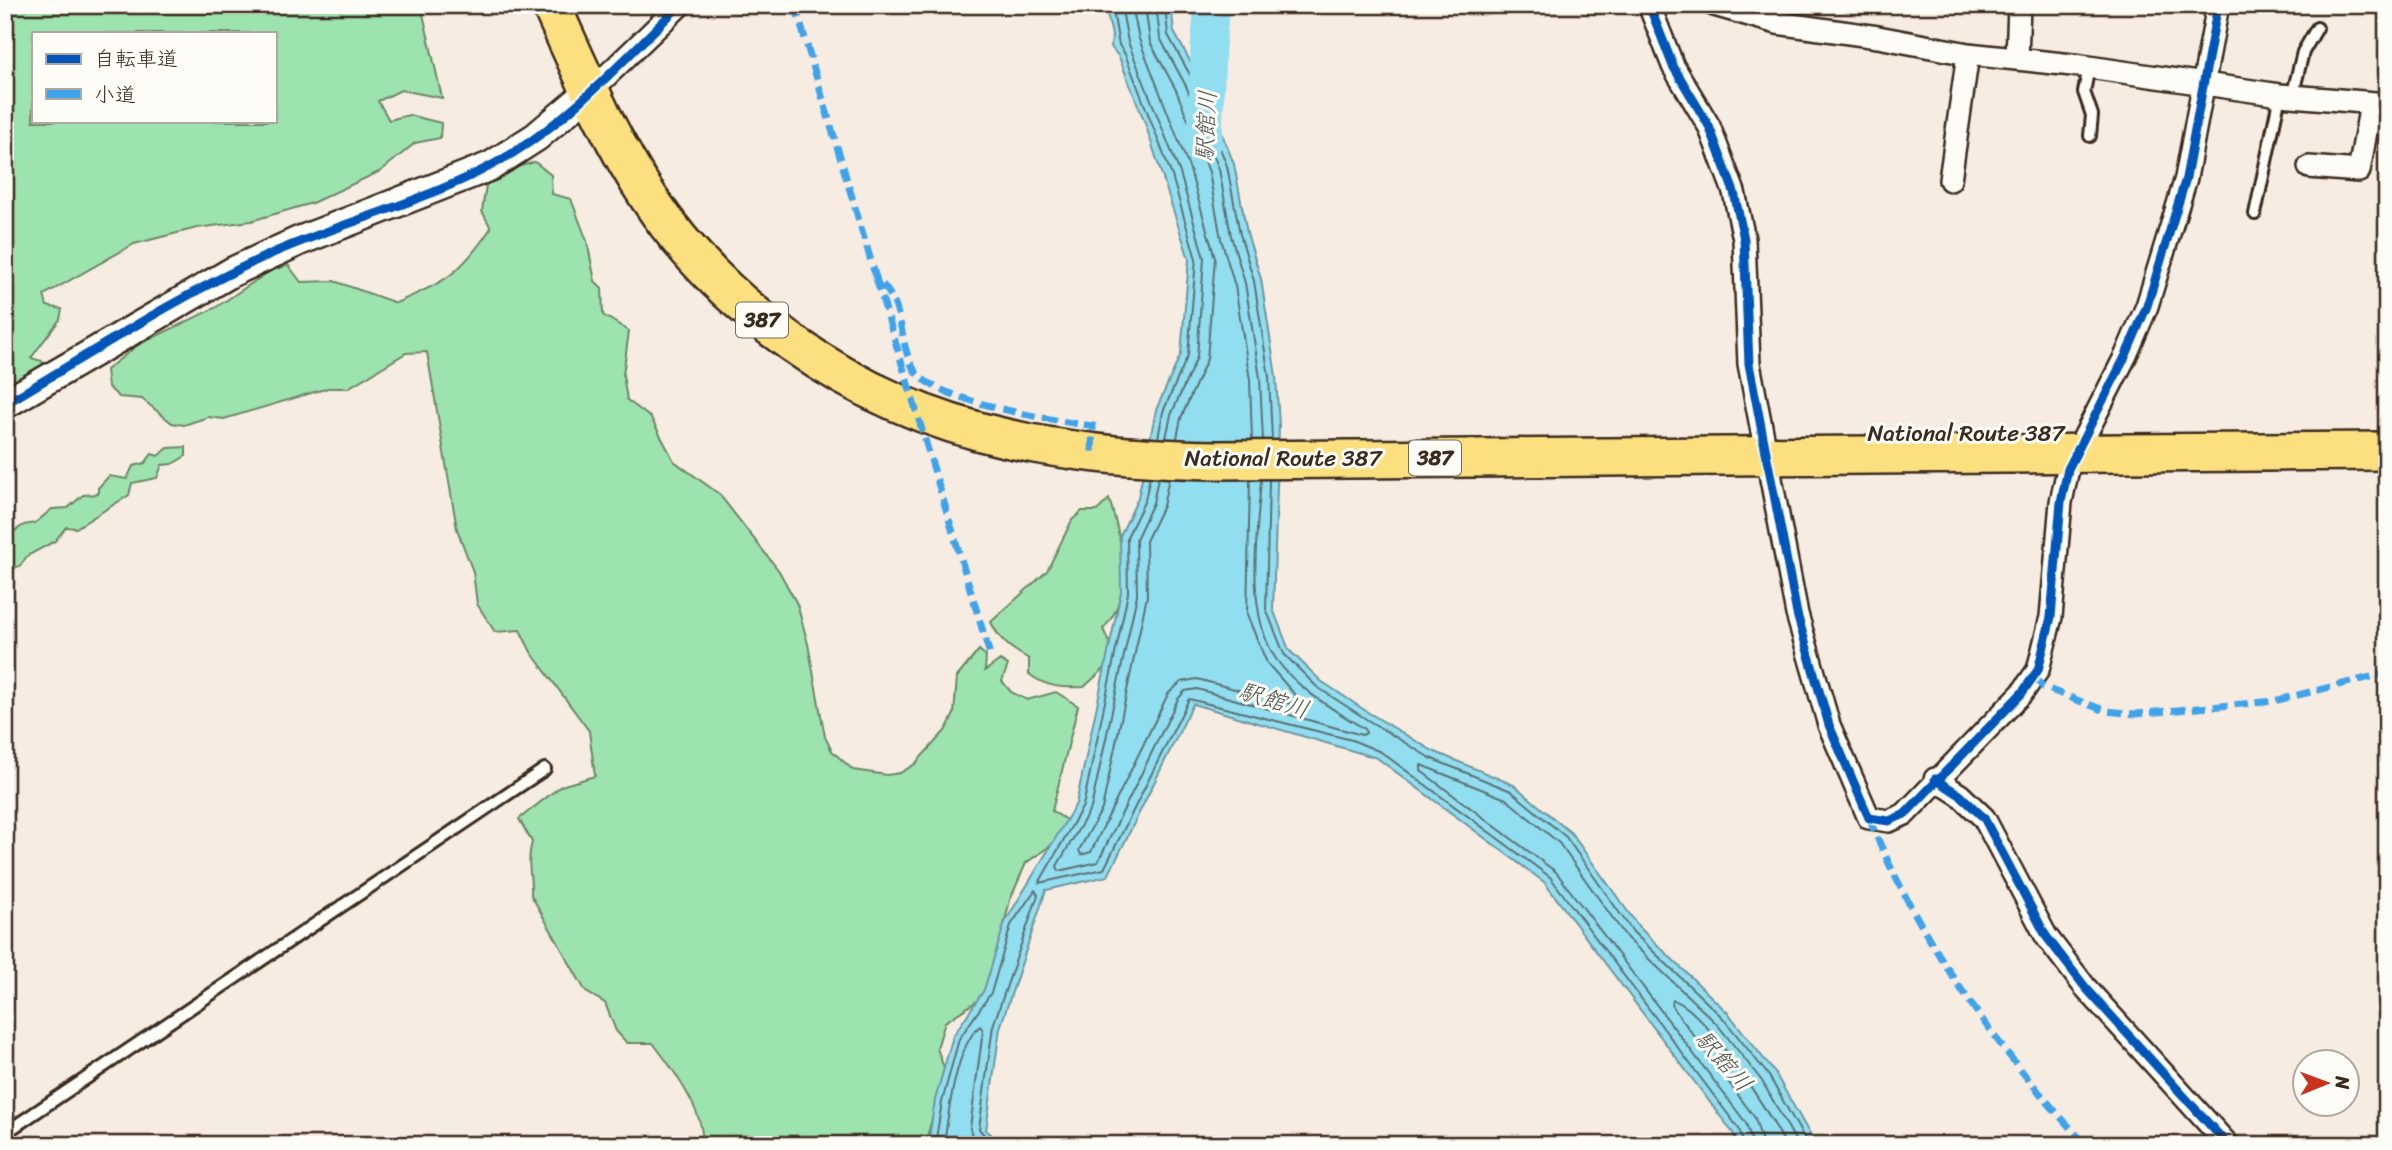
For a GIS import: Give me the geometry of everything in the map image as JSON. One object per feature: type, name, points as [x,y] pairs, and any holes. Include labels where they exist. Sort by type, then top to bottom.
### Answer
[{"type":"highway","name":"National Route 387","points":[[551,5],[634,174],[690,253],[756,315],[820,363],[870,392],[938,420],[1010,440],[1114,455],[1250,460],[2387,451]]},
{"type":"street","points":[[5,404],[232,272],[299,241],[491,166],[536,137],[592,90],[680,5]]},
{"type":"street","points":[[1649,5],[1673,66],[1709,126],[1734,192],[1744,239],[1749,363],[1761,454],[1806,649],[1829,725],[1869,818],[1896,820],[1935,779],[1976,742],[2022,693],[2038,670],[2051,617],[2064,484],[2076,452],[2130,347],[2147,306],[2184,185],[2218,5]]},
{"type":"street","points":[[1713,5],[1774,22],[1878,37],[1968,54],[2089,67],[2286,96],[2379,104],[2359,171],[2309,167]]},
{"type":"street","points":[[1743,5],[1774,22]]},
{"type":"street","points":[[2017,59],[2019,5]]},
{"type":"street","points":[[1950,180],[1968,54]]},
{"type":"street","points":[[1935,779],[1960,794],[1984,818],[2046,936],[2085,988],[2228,1145]]},
{"type":"lane","points":[[2255,214],[2286,96],[2303,52],[2317,28]]},
{"type":"lane","points":[[2089,67],[2084,93],[2092,115],[2090,136]]},
{"type":"lane","points":[[5,1133],[545,769]]},
{"type":"green space","points":[[5,5],[421,5],[442,98],[401,90],[378,101],[389,120],[409,115],[441,123],[440,138],[415,143],[381,171],[312,203],[251,221],[197,228],[134,244],[44,295],[47,306],[62,309],[60,319],[31,358],[42,361],[44,367],[5,391]]},
{"type":"green space","points":[[535,162],[551,175],[552,194],[571,199],[587,241],[595,281],[602,288],[603,315],[629,331],[623,375],[627,400],[651,418],[674,461],[719,494],[779,571],[797,604],[808,644],[825,737],[832,751],[853,770],[887,775],[900,773],[915,764],[946,730],[954,714],[957,677],[979,650],[986,656],[985,671],[1000,660],[1008,665],[1002,681],[1011,692],[1027,700],[1056,692],[1078,706],[1052,811],[1071,823],[1053,844],[1026,863],[1010,900],[991,978],[983,997],[945,1022],[937,1048],[945,1071],[927,1137],[931,1145],[701,1145],[702,1133],[694,1106],[653,1043],[627,1043],[616,1031],[605,1003],[586,992],[531,895],[529,863],[532,842],[519,819],[561,786],[595,776],[589,731],[531,652],[520,630],[495,632],[477,604],[473,572],[457,529],[427,352],[406,353],[348,388],[328,388],[224,419],[208,417],[184,425],[172,423],[142,399],[119,397],[108,387],[106,370],[138,345],[215,308],[270,271],[288,265],[301,282],[334,281],[396,303],[440,282],[461,266],[491,228],[482,211],[486,185],[513,168]]},
{"type":"green space","points":[[186,447],[186,456],[172,464],[162,465],[157,478],[132,483],[129,495],[76,528],[66,527],[55,541],[27,556],[21,565],[5,573],[5,537],[24,525],[35,523],[52,509],[68,508],[83,495],[98,494],[98,488],[109,476],[127,479],[133,466],[145,463],[152,454],[158,456],[168,448]]},
{"type":"green space","points":[[1109,499],[1118,532],[1123,567],[1119,600],[1113,616],[1103,629],[1112,649],[1104,669],[1084,687],[1049,685],[1029,674],[1029,659],[1006,643],[991,622],[1047,571],[1072,520],[1082,511],[1097,511]]},
{"type":"water","points":[[1105,5],[1171,5],[1174,32],[1200,79],[1234,164],[1247,233],[1261,279],[1276,376],[1279,426],[1273,609],[1289,650],[1321,681],[1369,713],[1433,751],[1514,785],[1571,833],[1639,927],[1728,1013],[1775,1073],[1816,1145],[1738,1145],[1733,1133],[1544,882],[1377,758],[1193,704],[1108,876],[1046,890],[1000,1028],[986,1130],[1004,1145],[928,1145],[935,1100],[953,1036],[984,990],[1005,922],[1076,804],[1121,592],[1120,536],[1138,498],[1156,410],[1181,354],[1189,259],[1145,123],[1119,57],[1111,47],[1112,35]]},
{"type":"waterway","name":"駅館川","points":[[1205,141],[1212,5]]},
{"type":"marked path","points":[[795,5],[876,278],[893,300],[905,348],[915,371],[927,382],[970,400],[1053,420],[1093,426],[1092,452]]},
{"type":"marked path","points":[[876,278],[991,658]]},
{"type":"marked path","points":[[2034,677],[2043,687],[2106,711],[2135,714],[2274,701],[2387,673]]},
{"type":"marked path","points":[[1869,818],[1911,907],[1963,991],[2021,1071],[2086,1145]]},
{"type":"cycle path","points":[[5,404],[165,308],[231,273],[295,244],[453,184],[513,153],[580,102],[680,5]]},
{"type":"cycle path","points":[[1649,5],[1673,66],[1709,126],[1734,192],[1744,239],[1749,364],[1797,614],[1829,725],[1869,818],[1889,821],[1905,814],[2022,693],[2038,670],[2051,617],[2061,502],[2068,469],[2126,355],[2147,306],[2186,178],[2218,5]]},
{"type":"cycle path","points":[[1935,779],[1960,795],[1984,818],[2046,936],[2085,987],[2228,1145]]}]
